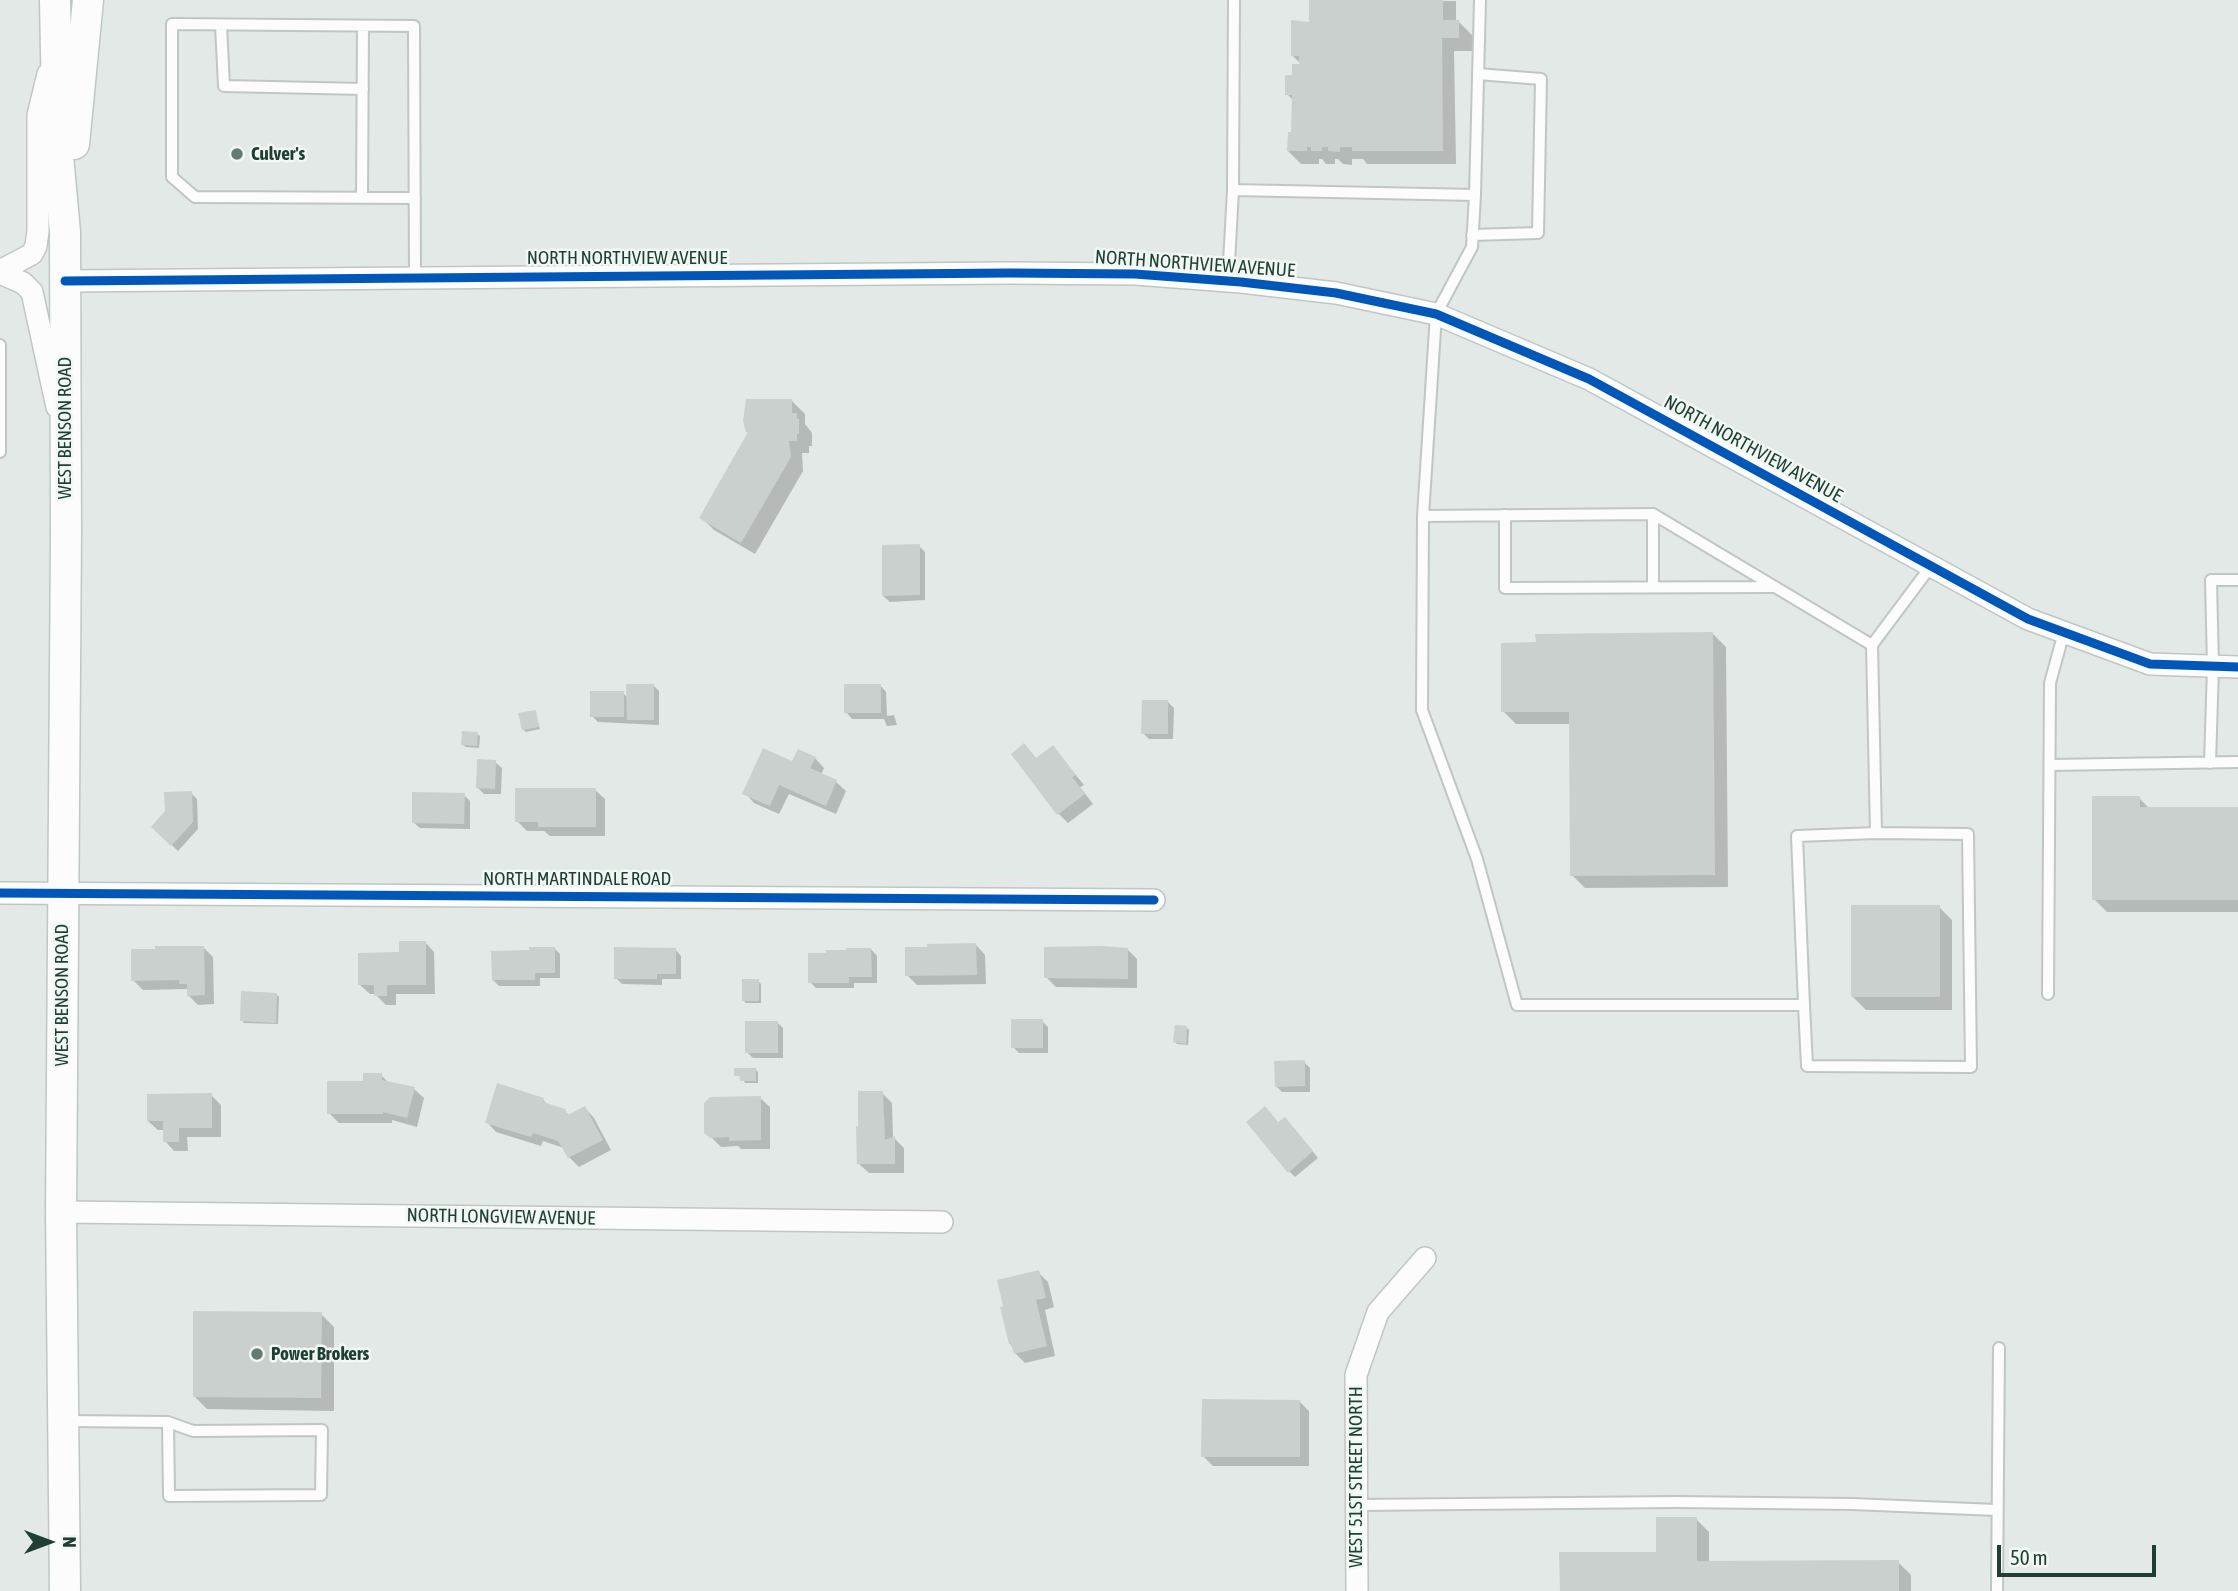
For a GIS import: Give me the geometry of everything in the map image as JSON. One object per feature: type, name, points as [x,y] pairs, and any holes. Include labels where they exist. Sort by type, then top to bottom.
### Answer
[{"type":"main road","name":"WEST BENSON ROAD","points":[[55,0],[58,156],[65,232],[66,533],[61,1212],[65,1591]]},
{"type":"main road","name":"WEST BENSON ROAD","points":[[65,232],[88,0]]},
{"type":"street","points":[[0,272],[32,254],[36,246],[38,115],[56,41]]},
{"type":"street","points":[[0,272],[32,292],[65,440]]},
{"type":"street","name":"NORTH NORTHVIEW AVENUE","points":[[65,281],[415,276],[1135,274],[1336,293],[1436,314],[1590,379],[2028,619],[2150,664],[2238,667]]},
{"type":"street","name":"NORTH MARTINDALE ROAD","points":[[0,893],[1154,900]]},
{"type":"street","name":"NORTH LONGVIEW AVENUE","points":[[61,1212],[942,1222]]},
{"type":"street","name":"WEST 51ST STREET NORTH","points":[[1357,1591],[1356,1375],[1378,1312],[1425,1258]]},
{"type":"lane","points":[[1228,281],[1233,190],[1234,0]]},
{"type":"lane","points":[[1480,0],[1472,247],[1436,314],[1423,516],[1422,709],[1477,859],[1517,1005],[1804,1005]]},
{"type":"lane","points":[[415,198],[195,197],[172,177],[172,24],[414,26],[415,198],[415,276]]},
{"type":"lane","points":[[221,24],[224,86],[363,89]]},
{"type":"lane","points":[[362,198],[363,26]]},
{"type":"lane","points":[[1472,235],[1538,233],[1541,79],[1478,74]]},
{"type":"lane","points":[[1233,190],[1475,195]]},
{"type":"lane","points":[[0,345],[0,452]]},
{"type":"lane","points":[[1423,516],[1653,514],[1872,645]]},
{"type":"lane","points":[[1653,514],[1653,587]]},
{"type":"lane","points":[[1505,515],[1505,587],[1775,587]]},
{"type":"lane","points":[[1876,833],[1872,645],[1931,566]]},
{"type":"lane","points":[[2210,763],[2213,667],[2211,580],[2238,580]]},
{"type":"lane","points":[[2048,994],[2049,683],[2064,632]]},
{"type":"lane","points":[[2049,765],[2238,762]]},
{"type":"lane","points":[[1876,833],[1968,834],[1971,1067],[1807,1066],[1797,836],[1876,833]]},
{"type":"lane","points":[[1997,1591],[1999,1348]]},
{"type":"lane","points":[[64,1421],[168,1422],[193,1432],[322,1430],[321,1495],[169,1496],[168,1422]]},
{"type":"lane","points":[[1357,1505],[1852,1504],[1996,1510]]},
{"type":"building","points":[[1309,0],[1443,0],[1443,20],[1459,20],[1459,38],[1442,38],[1443,151],[1352,151],[1352,147],[1340,147],[1340,152],[1328,151],[1328,147],[1322,147],[1322,151],[1311,151],[1311,147],[1307,147],[1307,151],[1287,151],[1288,132],[1291,132],[1292,95],[1285,95],[1285,75],[1292,75],[1292,64],[1299,64],[1299,56],[1291,56],[1291,20],[1309,22]]},
{"type":"building","points":[[746,399],[792,399],[792,413],[797,413],[799,419],[799,434],[797,441],[789,441],[791,457],[741,543],[699,518],[748,432],[743,421]]},
{"type":"building","points":[[920,544],[920,595],[882,596],[882,545]]},
{"type":"building","points":[[1713,632],[1715,875],[1570,876],[1569,712],[1501,712],[1501,643],[1536,642],[1535,634]]},
{"type":"building","points":[[626,684],[654,684],[654,720],[627,720]]},
{"type":"building","points":[[844,684],[881,684],[881,713],[844,713]]},
{"type":"building","points":[[590,691],[624,691],[624,717],[590,717]]},
{"type":"building","points":[[1142,700],[1168,700],[1168,734],[1141,734]]},
{"type":"building","points":[[536,710],[539,727],[522,730],[518,713]]},
{"type":"building","points":[[462,731],[478,732],[477,746],[461,745]]},
{"type":"building","points":[[1024,743],[1036,758],[1053,745],[1076,775],[1072,777],[1085,794],[1057,815],[1011,754]]},
{"type":"building","points":[[763,748],[792,761],[798,749],[816,757],[810,768],[837,780],[826,806],[779,785],[770,806],[742,794]]},
{"type":"building","points":[[477,759],[496,760],[495,789],[476,788]]},
{"type":"building","points":[[515,788],[596,788],[596,827],[538,827],[538,822],[515,822]]},
{"type":"building","points":[[192,791],[193,822],[171,846],[151,827],[165,811],[164,792]]},
{"type":"building","points":[[412,792],[465,793],[464,824],[412,823]]},
{"type":"building","points":[[2092,796],[2140,796],[2140,807],[2238,807],[2238,900],[2092,900]]},
{"type":"building","points":[[1851,905],[1940,905],[1940,997],[1851,997]]},
{"type":"building","points":[[399,941],[426,941],[426,985],[387,985],[387,996],[374,996],[374,985],[358,985],[358,953],[399,952]]},
{"type":"building","points":[[976,943],[977,975],[905,976],[905,947]]},
{"type":"building","points":[[155,946],[204,946],[205,995],[187,996],[187,984],[179,984],[179,980],[131,981],[131,949],[155,949]]},
{"type":"building","points":[[529,947],[555,947],[555,973],[535,973],[535,980],[492,980],[491,951],[529,950]]},
{"type":"building","points":[[614,947],[676,948],[676,974],[657,974],[657,979],[614,979]]},
{"type":"building","points":[[1044,947],[1128,948],[1128,979],[1044,978]]},
{"type":"building","points":[[871,948],[872,977],[849,977],[849,983],[808,983],[808,953],[826,953],[826,950]]},
{"type":"building","points":[[742,979],[759,979],[759,1001],[742,1001]]},
{"type":"building","points":[[241,991],[277,993],[276,1023],[240,1021]]},
{"type":"building","points":[[1011,1019],[1043,1019],[1043,1048],[1011,1048]]},
{"type":"building","points":[[745,1021],[778,1021],[778,1053],[745,1053]]},
{"type":"building","points":[[1175,1025],[1187,1026],[1186,1044],[1173,1042]]},
{"type":"building","points":[[1305,1060],[1305,1086],[1275,1087],[1274,1061]]},
{"type":"building","points":[[734,1068],[756,1068],[756,1081],[740,1081],[740,1076],[734,1076]]},
{"type":"building","points":[[363,1073],[382,1073],[382,1080],[415,1087],[407,1118],[383,1112],[327,1114],[327,1081],[363,1081]]},
{"type":"building","points":[[497,1083],[544,1098],[543,1102],[565,1109],[568,1115],[585,1106],[603,1140],[568,1158],[558,1141],[533,1133],[531,1137],[485,1123]]},
{"type":"building","points":[[858,1091],[883,1091],[885,1140],[895,1136],[895,1164],[857,1164]]},
{"type":"building","points":[[212,1093],[212,1128],[179,1128],[179,1142],[163,1142],[163,1121],[147,1121],[147,1094]]},
{"type":"building","points":[[761,1096],[761,1140],[729,1141],[729,1137],[710,1138],[704,1133],[704,1103],[710,1097]]},
{"type":"building","points":[[1265,1106],[1278,1122],[1285,1117],[1313,1151],[1288,1173],[1246,1122]]},
{"type":"building","points":[[1039,1270],[1046,1298],[1036,1300],[1047,1346],[1014,1354],[1000,1307],[1003,1306],[997,1280]]},
{"type":"building","name":"Power Brokers","points":[[193,1311],[322,1312],[321,1398],[193,1397]]},
{"type":"building","points":[[1202,1399],[1300,1400],[1300,1457],[1201,1457]]},
{"type":"building","points":[[1656,1517],[1697,1517],[1697,1561],[1899,1560],[1899,1591],[1560,1591],[1559,1552],[1656,1552]]},
{"type":"cycle path","points":[[65,281],[1135,274],[1336,293],[1436,314],[1589,379],[2028,619],[2150,664],[2238,667]]},
{"type":"cycle path","points":[[0,893],[1154,900]]},
{"type":"place","name":"Culver's","points":[[237,154]]},
{"type":"place","name":"Power Brokers","points":[[257,1354]]}]
